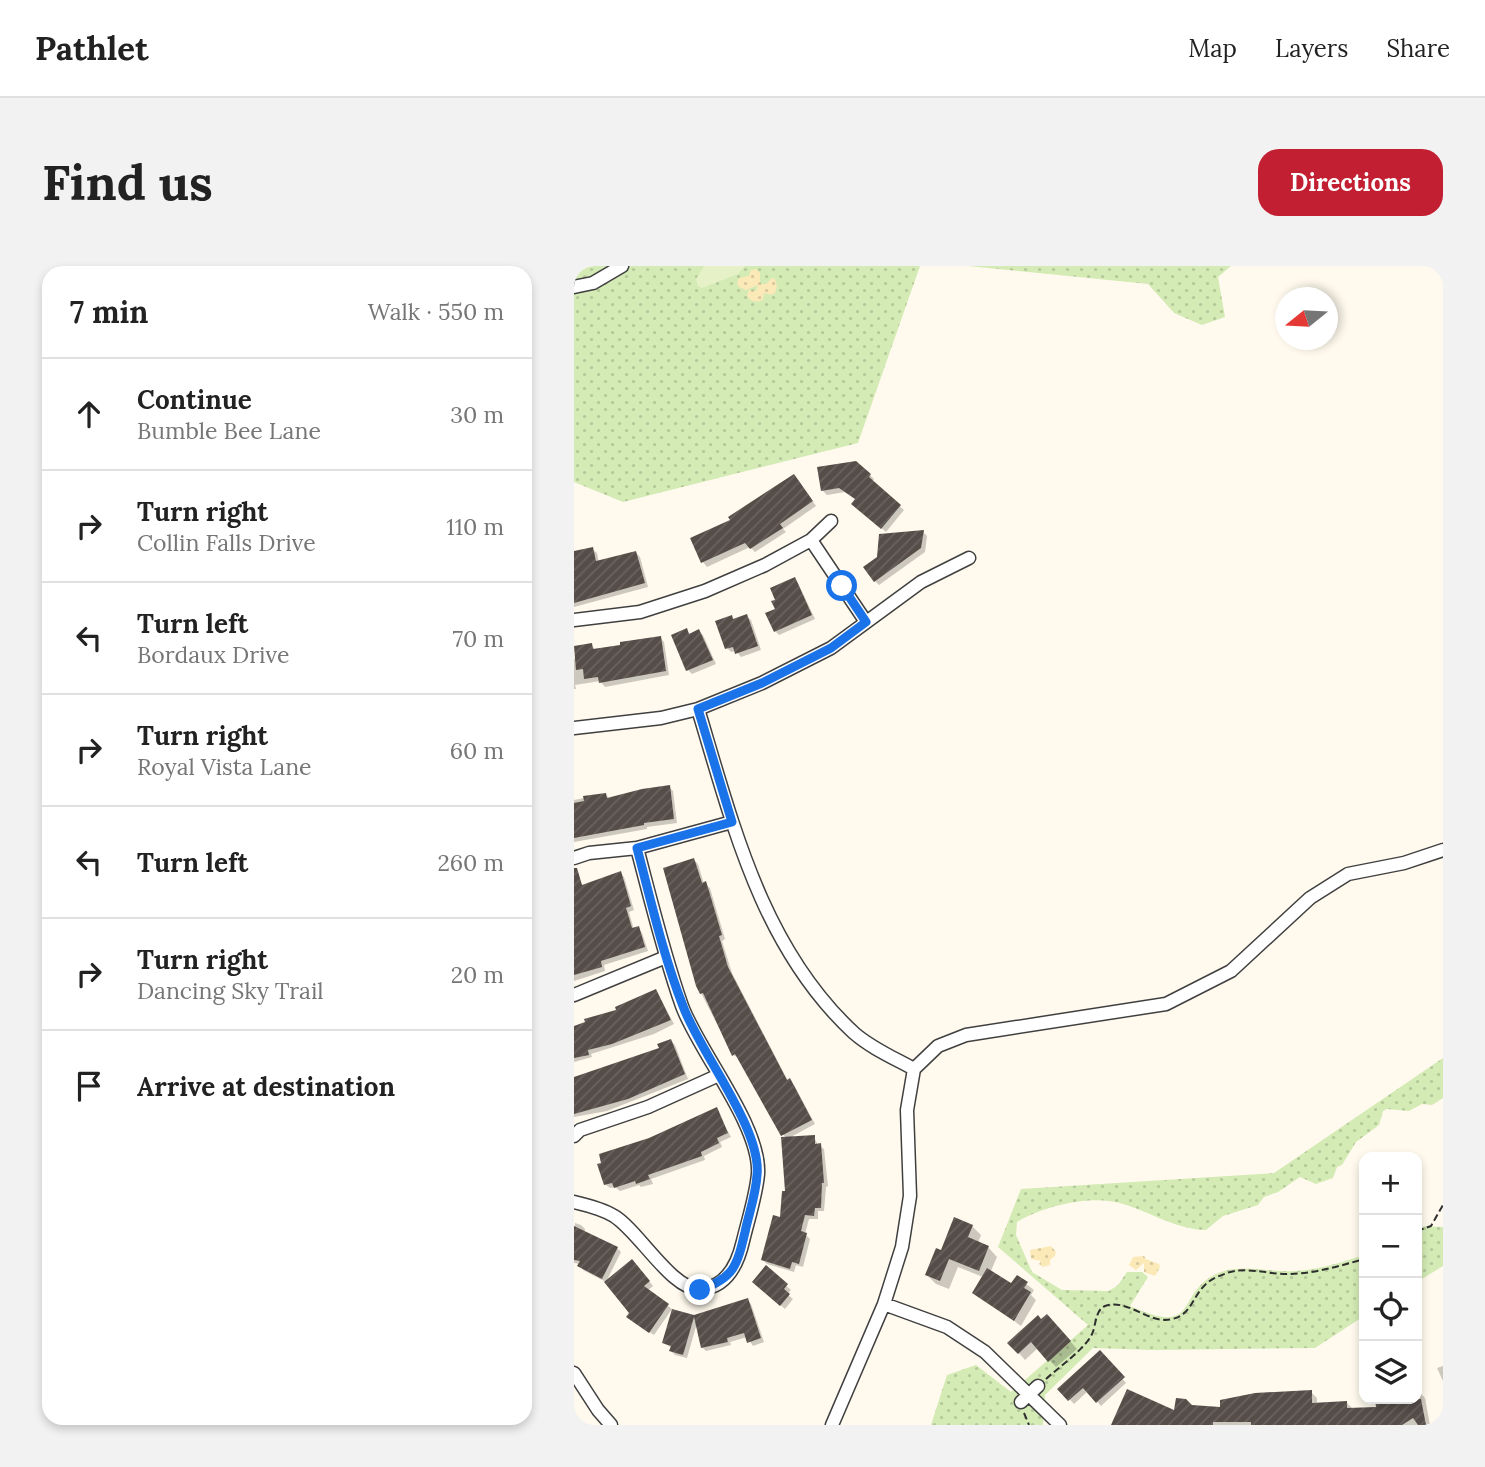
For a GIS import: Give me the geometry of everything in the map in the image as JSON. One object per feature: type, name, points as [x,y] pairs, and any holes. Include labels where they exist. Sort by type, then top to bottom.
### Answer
[{"type":"street","points":[[574,287],[593,283],[622,266]]},
{"type":"street","points":[[574,620],[640,612],[705,591],[765,565],[811,540],[831,521]]},
{"type":"street","points":[[811,540],[866,622]]},
{"type":"street","points":[[574,728],[661,718],[698,709],[762,683],[831,648],[921,582],[969,558]]},
{"type":"street","points":[[698,709],[745,864],[780,939],[814,992],[856,1035],[914,1069]]},
{"type":"street","points":[[574,858],[589,853],[637,848],[732,822]]},
{"type":"street","points":[[574,1202],[614,1216],[679,1282],[700,1290],[720,1282],[732,1272],[741,1247],[758,1173],[752,1140],[683,1009],[637,848]]},
{"type":"street","points":[[832,1425],[884,1304],[902,1247],[910,1196],[907,1110],[914,1069],[938,1046],[966,1035],[1166,1004],[1197,991],[1231,971],[1310,898],[1348,874],[1404,863],[1443,850]]},
{"type":"street","points":[[574,995],[666,957]]},
{"type":"street","points":[[574,1136],[580,1130],[648,1107],[719,1075]]},
{"type":"street","points":[[884,1304],[947,1327],[985,1352],[1060,1425]]},
{"type":"street","points":[[574,1373],[611,1425]]},
{"type":"path","points":[[1422,1229],[1432,1226],[1443,1205]]},
{"type":"path","points":[[1029,1394],[1092,1335],[1098,1314],[1106,1305],[1130,1308],[1162,1320],[1171,1320],[1186,1313],[1205,1284],[1230,1272],[1240,1270],[1287,1275],[1359,1260]]},
{"type":"green space","points":[[574,266],[920,266],[858,443],[623,502],[574,482]]},
{"type":"green space","points":[[704,266],[745,266],[738,274],[702,288],[698,286],[696,279]]},
{"type":"green space","points":[[968,266],[1231,266],[1218,277],[1225,317],[1202,325],[1174,313],[1148,284]]},
{"type":"green space","points":[[1443,1058],[1443,1098],[1432,1105],[1422,1104],[1409,1111],[1383,1111],[1379,1125],[1356,1142],[1342,1165],[1337,1167],[1333,1178],[1316,1184],[1300,1177],[1278,1192],[1264,1197],[1258,1205],[1223,1216],[1206,1230],[1175,1224],[1123,1204],[1097,1200],[1054,1207],[1017,1222],[1016,1235],[1032,1272],[1062,1290],[1109,1291],[1118,1285],[1127,1272],[1142,1272],[1148,1277],[1130,1306],[1153,1315],[1168,1317],[1178,1314],[1206,1280],[1221,1272],[1239,1269],[1305,1270],[1359,1256],[1359,1319],[1315,1348],[1093,1348],[1045,1395],[1043,1425],[931,1425],[947,1375],[976,1365],[1011,1392],[1088,1325],[998,1247],[1021,1189],[1274,1173]]},
{"type":"green space","points":[[1422,1227],[1443,1227],[1443,1266],[1422,1279],[1422,1278]]},
{"type":"sand","points":[[756,269],[760,273],[760,284],[766,284],[772,278],[777,286],[775,293],[764,293],[763,300],[758,301],[751,300],[747,295],[749,290],[756,291],[758,285],[746,290],[737,283],[739,278],[749,276],[751,270]]},
{"type":"sand","points":[[1051,1246],[1056,1252],[1050,1265],[1043,1267],[1039,1264],[1041,1261],[1031,1259],[1030,1250]]},
{"type":"sand","points":[[1144,1256],[1159,1264],[1155,1276],[1144,1272],[1144,1263],[1136,1270],[1129,1265],[1133,1257]]},
{"type":"building","points":[[856,461],[871,474],[869,477],[901,505],[881,529],[851,504],[855,499],[839,488],[821,491],[817,467]]},
{"type":"building","points":[[794,474],[813,501],[780,524],[783,528],[750,549],[745,543],[701,563],[690,538],[730,520],[728,517]]},
{"type":"building","points":[[924,530],[921,548],[874,582],[863,567],[877,557],[879,534]]},
{"type":"building","points":[[593,547],[596,561],[636,551],[645,583],[574,603],[574,551]]},
{"type":"building","points":[[795,577],[812,615],[774,632],[765,613],[775,609],[770,588]]},
{"type":"building","points":[[747,614],[758,646],[735,654],[733,647],[725,649],[715,621],[732,615],[733,619]]},
{"type":"building","points":[[687,628],[689,634],[699,629],[713,660],[686,671],[671,635]]},
{"type":"building","points":[[661,636],[666,671],[599,683],[598,677],[584,679],[583,669],[576,670],[574,646],[592,643],[593,649]]},
{"type":"building","points":[[670,785],[674,819],[574,838],[574,803],[584,801],[583,796],[606,793],[607,798]]},
{"type":"building","points":[[694,858],[702,883],[706,881],[722,935],[719,936],[728,967],[787,1080],[790,1078],[812,1120],[781,1136],[735,1054],[732,1056],[703,993],[700,994],[696,986],[663,868]]},
{"type":"building","points":[[574,868],[577,868],[582,885],[621,871],[631,906],[626,908],[632,928],[639,926],[645,947],[601,961],[602,967],[574,975]]},
{"type":"building","points":[[656,989],[671,1020],[612,1044],[588,1050],[589,1055],[574,1058],[574,1026],[585,1022],[584,1019],[616,1010],[615,1007]]},
{"type":"building","points":[[671,1039],[685,1074],[628,1099],[574,1114],[574,1077],[659,1048],[657,1044]]},
{"type":"building","points":[[717,1107],[728,1133],[717,1138],[719,1143],[701,1152],[702,1156],[648,1175],[650,1179],[636,1184],[635,1181],[614,1188],[612,1183],[604,1185],[597,1164],[601,1163],[599,1154],[649,1138]]},
{"type":"building","points":[[815,1135],[815,1144],[821,1143],[824,1183],[821,1208],[815,1208],[814,1216],[805,1215],[801,1231],[807,1233],[799,1264],[792,1262],[790,1269],[761,1260],[773,1215],[780,1217],[782,1191],[785,1191],[781,1137]]},
{"type":"building","points":[[954,1217],[973,1225],[968,1237],[989,1246],[979,1271],[949,1259],[940,1281],[925,1275],[936,1248],[941,1250]]},
{"type":"building","points":[[574,1226],[618,1247],[602,1279],[577,1266],[580,1261],[574,1260]]},
{"type":"building","points":[[632,1259],[650,1281],[644,1286],[669,1304],[649,1333],[626,1317],[629,1313],[604,1282]]},
{"type":"building","points":[[766,1265],[788,1284],[784,1289],[790,1294],[780,1306],[752,1282]]},
{"type":"building","points":[[987,1268],[1011,1283],[1017,1275],[1028,1282],[1024,1288],[1031,1292],[1014,1321],[972,1293]]},
{"type":"building","points":[[748,1298],[761,1338],[747,1343],[744,1333],[727,1338],[728,1342],[701,1348],[694,1317],[683,1355],[669,1351],[671,1346],[662,1343],[672,1309],[694,1315]]},
{"type":"building","points":[[1047,1314],[1071,1341],[1048,1362],[1031,1342],[1018,1354],[1007,1343],[1038,1315],[1041,1319]]},
{"type":"building","points":[[1100,1350],[1125,1377],[1096,1403],[1083,1388],[1068,1401],[1057,1389]]},
{"type":"building","points":[[1127,1389],[1174,1410],[1176,1398],[1186,1399],[1192,1405],[1220,1407],[1220,1400],[1255,1393],[1312,1390],[1312,1403],[1347,1401],[1347,1408],[1376,1407],[1376,1404],[1422,1404],[1426,1425],[1418,1425],[1413,1418],[1402,1425],[1251,1425],[1251,1422],[1213,1422],[1213,1425],[1111,1425]]},
{"type":"route","points":[[700,1290],[720,1282],[732,1272],[741,1247],[758,1173],[752,1140],[683,1009],[637,848],[732,822],[698,709],[762,683],[831,648],[866,622],[842,586]]}]
